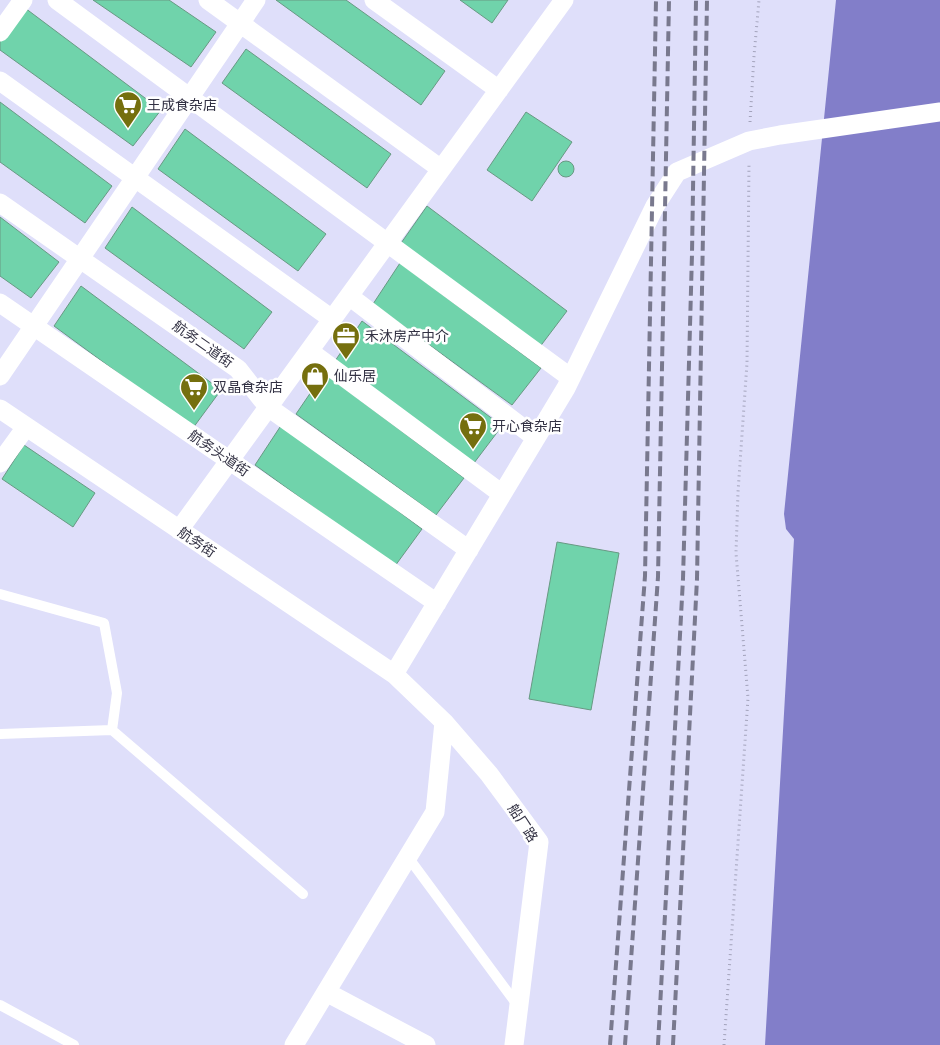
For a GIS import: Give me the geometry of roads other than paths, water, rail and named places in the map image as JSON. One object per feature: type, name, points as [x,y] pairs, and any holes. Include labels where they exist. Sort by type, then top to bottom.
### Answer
[{"type":"street","points":[[0,32],[22,0]]},
{"type":"street","points":[[57,0],[571,378]]},
{"type":"street","points":[[208,0],[442,169]]},
{"type":"street","points":[[0,376],[256,0]]},
{"type":"street","points":[[374,0],[499,90]]},
{"type":"street","points":[[179,530],[564,0]]},
{"type":"street","points":[[0,81],[332,319]]},
{"type":"street","points":[[394,674],[571,378],[655,206],[677,172],[749,141],[940,112]]},
{"type":"street","name":"航务二道街","points":[[0,203],[238,369],[268,407],[469,550]]},
{"type":"street","points":[[349,296],[536,438]]},
{"type":"street","name":"航务头道街","points":[[0,304],[437,603]]},
{"type":"street","points":[[309,351],[502,494]]},
{"type":"street","name":"航务街","points":[[0,409],[394,674]]},
{"type":"street","points":[[0,463],[26,427]]},
{"type":"street","name":"船厂路","points":[[394,674],[444,722],[490,774],[539,842],[514,1045]]},
{"type":"street","points":[[294,1045],[435,812],[444,722]]},
{"type":"street","points":[[326,992],[426,1045]]},
{"type":"lane","points":[[0,594],[104,623],[117,693],[112,730]]},
{"type":"lane","points":[[0,734],[112,730],[303,894]]},
{"type":"lane","points":[[408,857],[519,1007]]},
{"type":"lane","points":[[0,1005],[74,1045]]},
{"type":"railway","points":[[610,1045],[645,576],[656,0]]},
{"type":"railway","points":[[625,1045],[658,577],[669,0]]},
{"type":"railway","points":[[658,1045],[683,579],[692,254],[696,0]]},
{"type":"railway","points":[[673,1045],[697,579],[707,0]]},
{"type":"place","name":"王成食杂店","points":[[128,129]]},
{"type":"place","name":"禾沐房产中介","points":[[346,360]]},
{"type":"place","name":"仙乐居","points":[[315,400]]},
{"type":"place","name":"双晶食杂店","points":[[194,411]]},
{"type":"place","name":"开心食杂店","points":[[473,450]]}]
